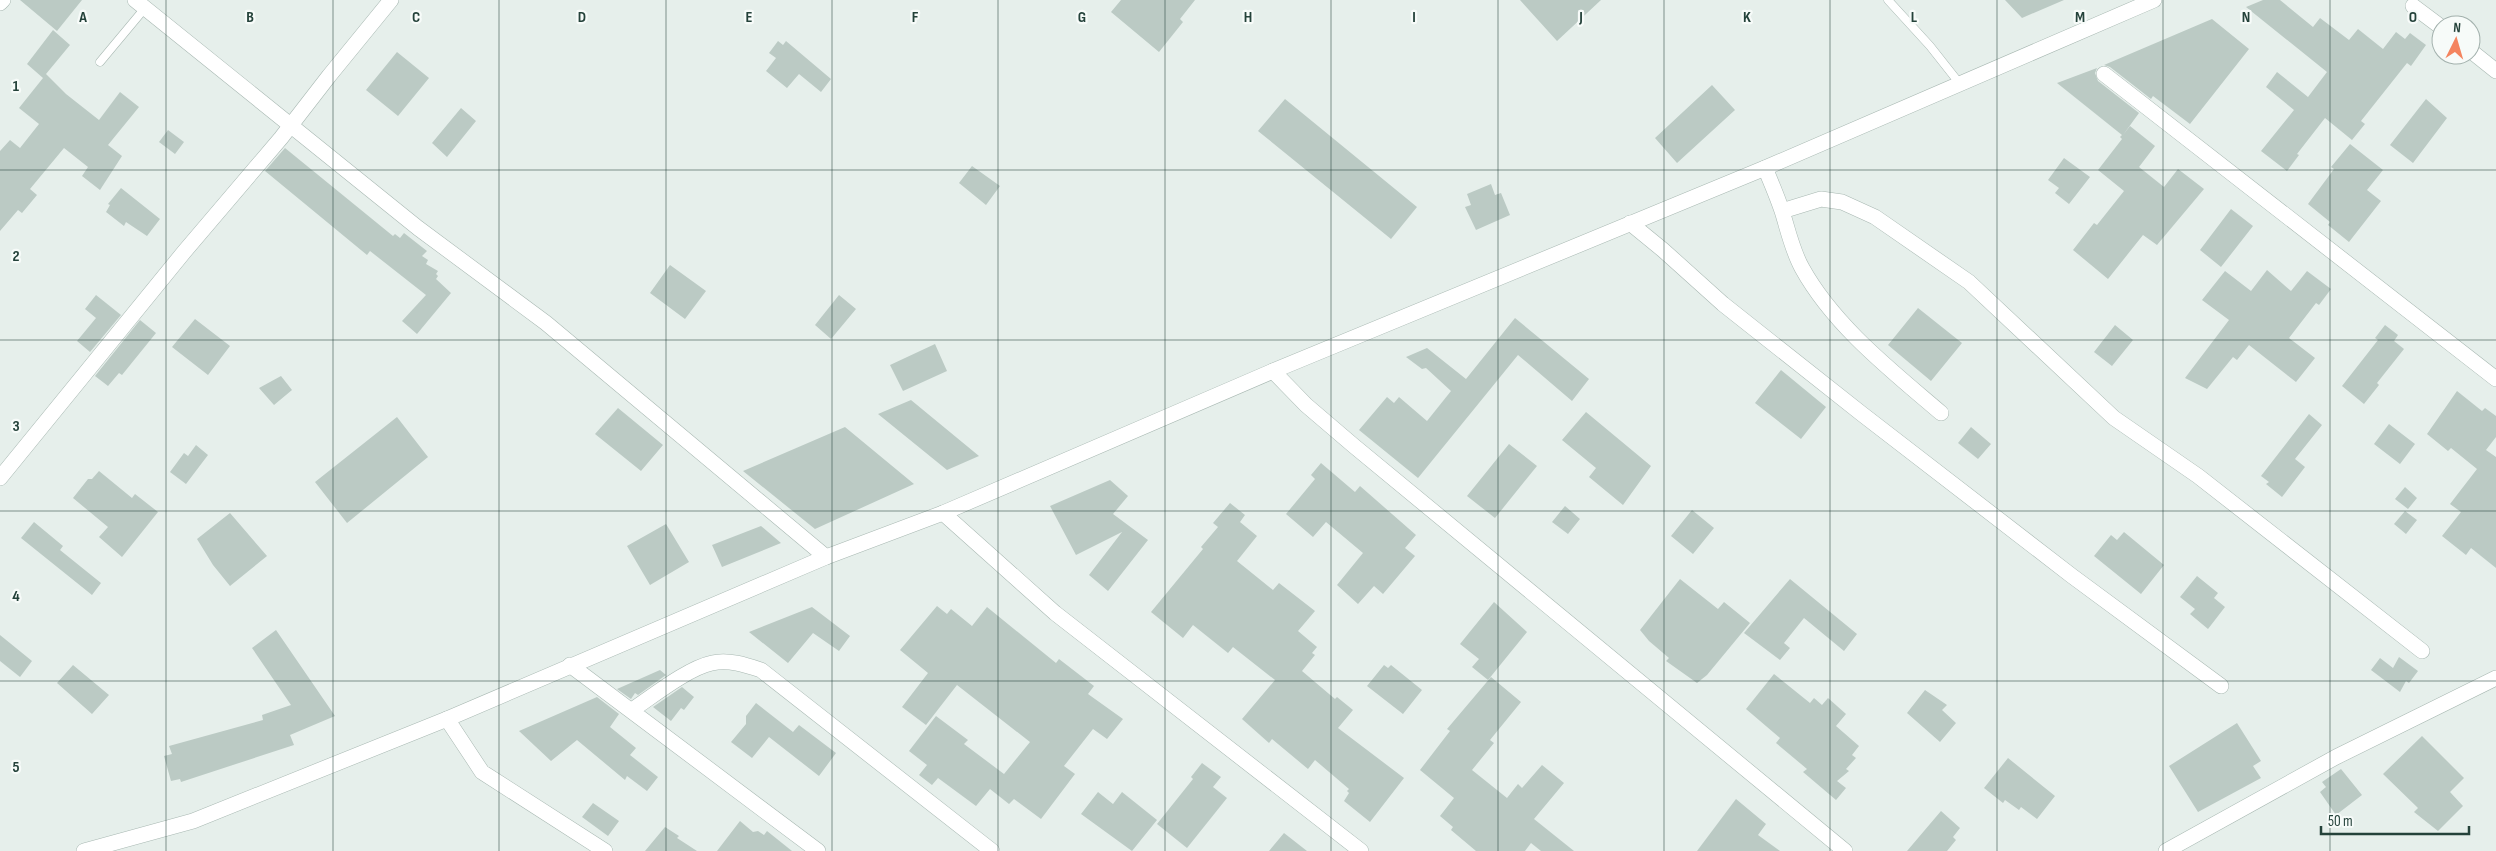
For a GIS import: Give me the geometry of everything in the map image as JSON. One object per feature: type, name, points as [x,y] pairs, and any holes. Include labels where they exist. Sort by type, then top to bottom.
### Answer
[{"type":"street","points":[[0,3],[3,0]]},
{"type":"street","points":[[0,478],[184,252],[291,125],[391,0]]},
{"type":"street","points":[[84,851],[193,821],[447,719],[826,557],[943,513],[1273,371],[1765,168],[2154,0]]},
{"type":"street","points":[[140,4],[418,228],[546,323],[826,557]]},
{"type":"street","points":[[2413,6],[2431,20]]},
{"type":"street","points":[[2481,59],[2496,70]]},
{"type":"street","points":[[2104,74],[2496,379]]},
{"type":"street","points":[[1765,168],[1782,211],[1792,248],[1814,287],[1845,324],[1889,368],[1941,413]]},
{"type":"street","points":[[1782,211],[1821,199],[1842,202],[1875,217],[1969,282],[2114,418],[2198,476],[2422,651]]},
{"type":"street","points":[[1630,224],[1663,250],[1723,304],[1862,414],[2072,576],[2221,686]]},
{"type":"street","points":[[1273,371],[1306,405],[1354,446],[1845,851]]},
{"type":"street","points":[[943,513],[1056,613],[1361,851]]},
{"type":"street","points":[[632,710],[682,676],[712,663],[739,663],[761,670],[992,851]]},
{"type":"street","points":[[570,665],[818,851]]},
{"type":"street","points":[[2166,851],[2336,757],[2496,678]]},
{"type":"street","points":[[447,719],[482,772],[605,851]]},
{"type":"lane","points":[[1888,0],[1930,46],[1960,84]]},
{"type":"lane","points":[[100,62],[140,4]]},
{"type":"building","points":[[20,0],[82,0],[57,31]]},
{"type":"building","points":[[1121,0],[1195,0],[1180,19],[1183,22],[1159,52],[1111,12]]},
{"type":"building","points":[[1520,0],[1601,0],[1557,41]]},
{"type":"building","points":[[2005,0],[2064,0],[2022,18]]},
{"type":"building","points":[[2263,0],[2280,0],[2313,27],[2320,18],[2349,40],[2358,29],[2383,49],[2396,32],[2405,39],[2410,33],[2426,45],[2411,66],[2407,63],[2361,121],[2365,124],[2352,140],[2325,118],[2297,154],[2299,155],[2287,171],[2261,151],[2294,110],[2266,87],[2277,72],[2308,97],[2327,72],[2246,7]]},
{"type":"building","points":[[2212,19],[2249,49],[2190,124],[2153,96],[2151,99],[2110,67],[2104,65]]},
{"type":"building","points":[[53,30],[70,45],[46,74],[66,94],[99,120],[120,92],[139,107],[108,145],[122,156],[100,190],[82,176],[88,167],[64,148],[30,189],[37,195],[22,213],[18,210],[0,231],[0,151],[10,140],[20,148],[39,124],[19,108],[43,78],[27,64]]},
{"type":"building","points":[[778,41],[783,45],[786,41],[831,79],[821,92],[799,74],[787,88],[766,71],[776,58],[769,53]]},
{"type":"building","points":[[397,52],[429,78],[398,116],[366,90]]},
{"type":"building","points":[[2097,68],[2095,73],[2098,81],[2139,113],[2123,135],[2130,126],[2155,146],[2139,167],[2164,187],[2178,169],[2204,189],[2157,245],[2143,235],[2108,279],[2073,250],[2094,223],[2097,225],[2124,191],[2098,170],[2122,139],[2120,137],[2122,135],[2057,83]]},
{"type":"building","points":[[1712,85],[1735,110],[1677,163],[1655,138]]},
{"type":"building","points":[[1285,99],[1417,207],[1391,239],[1258,131]]},
{"type":"building","points":[[2426,99],[2447,118],[2413,163],[2390,145]]},
{"type":"building","points":[[461,108],[476,121],[447,157],[432,143]]},
{"type":"building","points":[[168,130],[184,142],[175,154],[159,142]]},
{"type":"building","points":[[2350,144],[2383,170],[2367,190],[2381,201],[2349,242],[2328,225],[2330,222],[2308,204],[2334,169],[2331,167]]},
{"type":"building","points":[[285,148],[393,236],[395,234],[400,238],[404,233],[427,251],[422,256],[428,260],[426,264],[438,271],[436,279],[451,293],[417,334],[402,321],[426,295],[370,251],[367,255],[265,171]]},
{"type":"building","points":[[2064,158],[2090,177],[2069,204],[2055,193],[2059,188],[2048,180]]},
{"type":"building","points":[[972,166],[1000,186],[986,205],[959,183]]},
{"type":"building","points":[[1491,184],[1495,195],[1501,193],[1510,215],[1476,230],[1465,207],[1471,205],[1467,194]]},
{"type":"building","points":[[121,188],[160,219],[147,236],[126,222],[124,226],[106,212],[110,205],[108,204]]},
{"type":"building","points":[[2231,209],[2253,226],[2221,267],[2200,250]]},
{"type":"building","points":[[670,265],[706,291],[685,319],[650,293]]},
{"type":"building","points":[[2267,270],[2291,291],[2307,271],[2331,289],[2319,305],[2316,303],[2289,338],[2315,358],[2296,382],[2249,345],[2237,360],[2233,357],[2207,389],[2185,378],[2229,320],[2202,300],[2225,271],[2251,291]]},
{"type":"building","points":[[96,295],[121,315],[90,352],[77,341],[96,318],[85,309]]},
{"type":"building","points":[[839,295],[856,309],[831,339],[815,325]]},
{"type":"building","points":[[1918,308],[1962,343],[1931,381],[1888,345]]},
{"type":"building","points":[[1515,318],[1589,379],[1572,401],[1518,355],[1418,478],[1359,430],[1387,397],[1394,403],[1399,397],[1427,421],[1451,391],[1426,368],[1422,369],[1406,357],[1427,348],[1466,379]]},
{"type":"building","points":[[195,319],[230,346],[208,375],[172,347]]},
{"type":"building","points":[[140,320],[156,333],[122,375],[119,373],[108,386],[95,376]]},
{"type":"building","points":[[2115,325],[2133,340],[2112,366],[2094,352]]},
{"type":"building","points":[[2385,325],[2398,335],[2394,341],[2404,349],[2377,383],[2379,385],[2364,404],[2342,386],[2378,340],[2375,338]]},
{"type":"building","points":[[935,344],[947,371],[903,391],[890,365]]},
{"type":"building","points":[[1781,370],[1826,407],[1801,439],[1755,403]]},
{"type":"building","points":[[281,376],[292,390],[274,405],[259,388]]},
{"type":"building","points":[[2457,391],[2482,411],[2485,408],[2496,416],[2496,437],[2486,450],[2496,457],[2496,568],[2471,548],[2466,555],[2442,536],[2461,512],[2450,504],[2477,469],[2451,448],[2448,451],[2427,434]]},
{"type":"building","points":[[911,400],[979,456],[947,470],[878,414]]},
{"type":"building","points":[[618,408],[663,445],[641,471],[595,434]]},
{"type":"building","points":[[1586,412],[1651,466],[1623,505],[1589,477],[1596,468],[1562,440]]},
{"type":"building","points":[[2309,414],[2322,425],[2295,459],[2305,467],[2282,497],[2266,484],[2269,482],[2261,476]]},
{"type":"building","points":[[397,417],[428,457],[347,523],[315,482]]},
{"type":"building","points":[[2389,424],[2415,444],[2400,464],[2374,444]]},
{"type":"building","points":[[845,427],[914,484],[815,529],[743,471]]},
{"type":"building","points":[[1971,427],[1991,444],[1978,459],[1958,443]]},
{"type":"building","points":[[1509,444],[1537,466],[1495,518],[1467,496]]},
{"type":"building","points":[[196,445],[208,455],[186,484],[170,472],[184,453],[188,456]]},
{"type":"building","points":[[1321,463],[1355,492],[1360,486],[1416,535],[1405,548],[1415,556],[1383,594],[1374,586],[1358,604],[1337,585],[1363,553],[1326,522],[1313,537],[1286,514],[1315,479],[1311,475]]},
{"type":"building","points":[[99,471],[132,498],[135,494],[158,512],[122,557],[99,537],[108,527],[73,498],[88,479],[92,479]]},
{"type":"building","points":[[1110,480],[1128,496],[1113,514],[1148,540],[1108,591],[1089,575],[1122,532],[1076,555],[1050,506]]},
{"type":"building","points":[[2405,487],[2417,498],[2408,509],[2395,499]]},
{"type":"building","points":[[1230,503],[1245,515],[1240,522],[1257,536],[1237,561],[1273,590],[1279,583],[1315,611],[1298,631],[1317,647],[1312,653],[1315,655],[1302,671],[1335,699],[1337,697],[1353,710],[1338,728],[1404,778],[1370,822],[1344,801],[1349,793],[1347,791],[1349,789],[1315,760],[1308,769],[1272,739],[1269,743],[1242,719],[1275,680],[1233,647],[1228,653],[1193,625],[1183,638],[1151,612],[1203,549],[1201,547],[1218,527],[1213,523]]},
{"type":"building","points":[[1565,506],[1580,519],[1568,534],[1552,522]]},
{"type":"building","points":[[1692,510],[1714,528],[1693,554],[1671,536]]},
{"type":"building","points":[[2405,511],[2417,520],[2406,534],[2394,524]]},
{"type":"building","points":[[230,513],[267,556],[230,586],[213,565],[197,539]]},
{"type":"building","points":[[34,522],[63,546],[60,550],[101,583],[92,595],[21,538]]},
{"type":"building","points":[[666,524],[689,562],[650,585],[627,546]]},
{"type":"building","points":[[761,526],[781,543],[722,567],[712,545]]},
{"type":"building","points":[[2124,532],[2164,565],[2141,594],[2094,556],[2111,535],[2117,540]]},
{"type":"building","points":[[2197,576],[2218,593],[2214,598],[2225,607],[2208,629],[2190,614],[2195,609],[2180,597]]},
{"type":"building","points":[[1680,579],[1718,609],[1724,602],[1750,623],[1707,675],[1697,683],[1666,661],[1669,658],[1649,641],[1640,630]]},
{"type":"building","points":[[1790,579],[1857,634],[1844,651],[1804,618],[1784,643],[1790,648],[1780,660],[1744,633]]},
{"type":"building","points":[[1494,602],[1527,632],[1488,680],[1472,667],[1479,659],[1460,644]]},
{"type":"building","points":[[937,606],[947,614],[951,609],[972,626],[987,607],[1056,663],[1059,659],[1094,686],[1088,694],[1123,719],[1107,739],[1093,729],[1064,766],[1075,774],[1041,819],[1014,799],[1009,804],[990,789],[976,806],[938,778],[932,785],[919,775],[927,765],[909,751],[936,716],[968,740],[964,744],[1004,774],[1030,742],[957,685],[926,725],[902,707],[928,673],[900,650]]},
{"type":"building","points":[[812,607],[850,636],[839,651],[813,633],[788,663],[749,632]]},
{"type":"building","points":[[276,630],[335,716],[290,735],[294,745],[181,782],[180,779],[171,781],[164,756],[172,754],[169,746],[263,720],[262,715],[291,705],[252,648]]},
{"type":"building","points":[[0,635],[32,661],[20,677],[0,661]]},
{"type":"building","points":[[2399,657],[2418,671],[2409,683],[2406,681],[2400,692],[2371,670],[2380,658],[2393,668]]},
{"type":"building","points":[[73,665],[109,695],[92,714],[57,683]]},
{"type":"building","points":[[1384,665],[1388,668],[1391,665],[1422,690],[1403,714],[1367,686]]},
{"type":"building","points":[[660,670],[666,675],[638,695],[635,693],[631,699],[617,689]]},
{"type":"building","points":[[1774,674],[1810,703],[1814,698],[1822,705],[1828,698],[1846,714],[1836,726],[1859,746],[1852,755],[1856,758],[1846,769],[1849,771],[1837,781],[1846,788],[1836,800],[1803,772],[1807,769],[1776,743],[1780,738],[1746,709]]},
{"type":"building","points":[[1491,677],[1521,702],[1490,740],[1494,743],[1472,770],[1507,798],[1518,784],[1522,788],[1542,765],[1564,783],[1534,819],[1574,851],[1541,851],[1531,843],[1525,851],[1476,851],[1451,830],[1453,827],[1440,816],[1454,798],[1420,770],[1450,731],[1447,729]]},
{"type":"building","points":[[682,687],[694,697],[684,710],[681,708],[671,721],[653,707]]},
{"type":"building","points":[[1925,690],[1947,705],[1942,710],[1956,723],[1940,742],[1907,713]]},
{"type":"building","points":[[597,697],[619,714],[610,727],[636,748],[630,755],[658,777],[647,791],[627,776],[625,780],[577,740],[551,761],[519,731]]},
{"type":"building","points":[[756,703],[793,732],[799,725],[836,753],[819,776],[769,737],[752,758],[731,742],[746,724],[746,716]]},
{"type":"building","points":[[2237,723],[2261,761],[2253,766],[2261,778],[2198,812],[2169,766]]},
{"type":"building","points":[[2422,736],[2464,778],[2450,792],[2463,806],[2438,831],[2414,812],[2418,808],[2383,774]]},
{"type":"building","points":[[2008,758],[2055,796],[2037,819],[2021,807],[2019,810],[2005,800],[2003,803],[1984,788]]},
{"type":"building","points":[[1202,763],[1221,777],[1213,787],[1227,798],[1187,848],[1157,824],[1193,779],[1191,777]]},
{"type":"building","points":[[2341,769],[2362,795],[2336,815],[2320,792],[2326,787],[2322,782]]},
{"type":"building","points":[[1098,792],[1113,804],[1122,792],[1157,820],[1132,851],[1081,814]]},
{"type":"building","points":[[1736,799],[1766,824],[1758,835],[1780,851],[1697,851]]},
{"type":"building","points":[[593,803],[619,821],[608,836],[582,817]]},
{"type":"building","points":[[1941,811],[1960,828],[1953,837],[1956,840],[1947,851],[1907,851]]},
{"type":"building","points":[[740,821],[753,832],[758,831],[764,835],[767,831],[792,851],[717,851]]},
{"type":"building","points":[[665,827],[679,836],[677,838],[697,851],[645,851]]},
{"type":"building","points":[[1284,833],[1307,851],[1269,851]]}]
